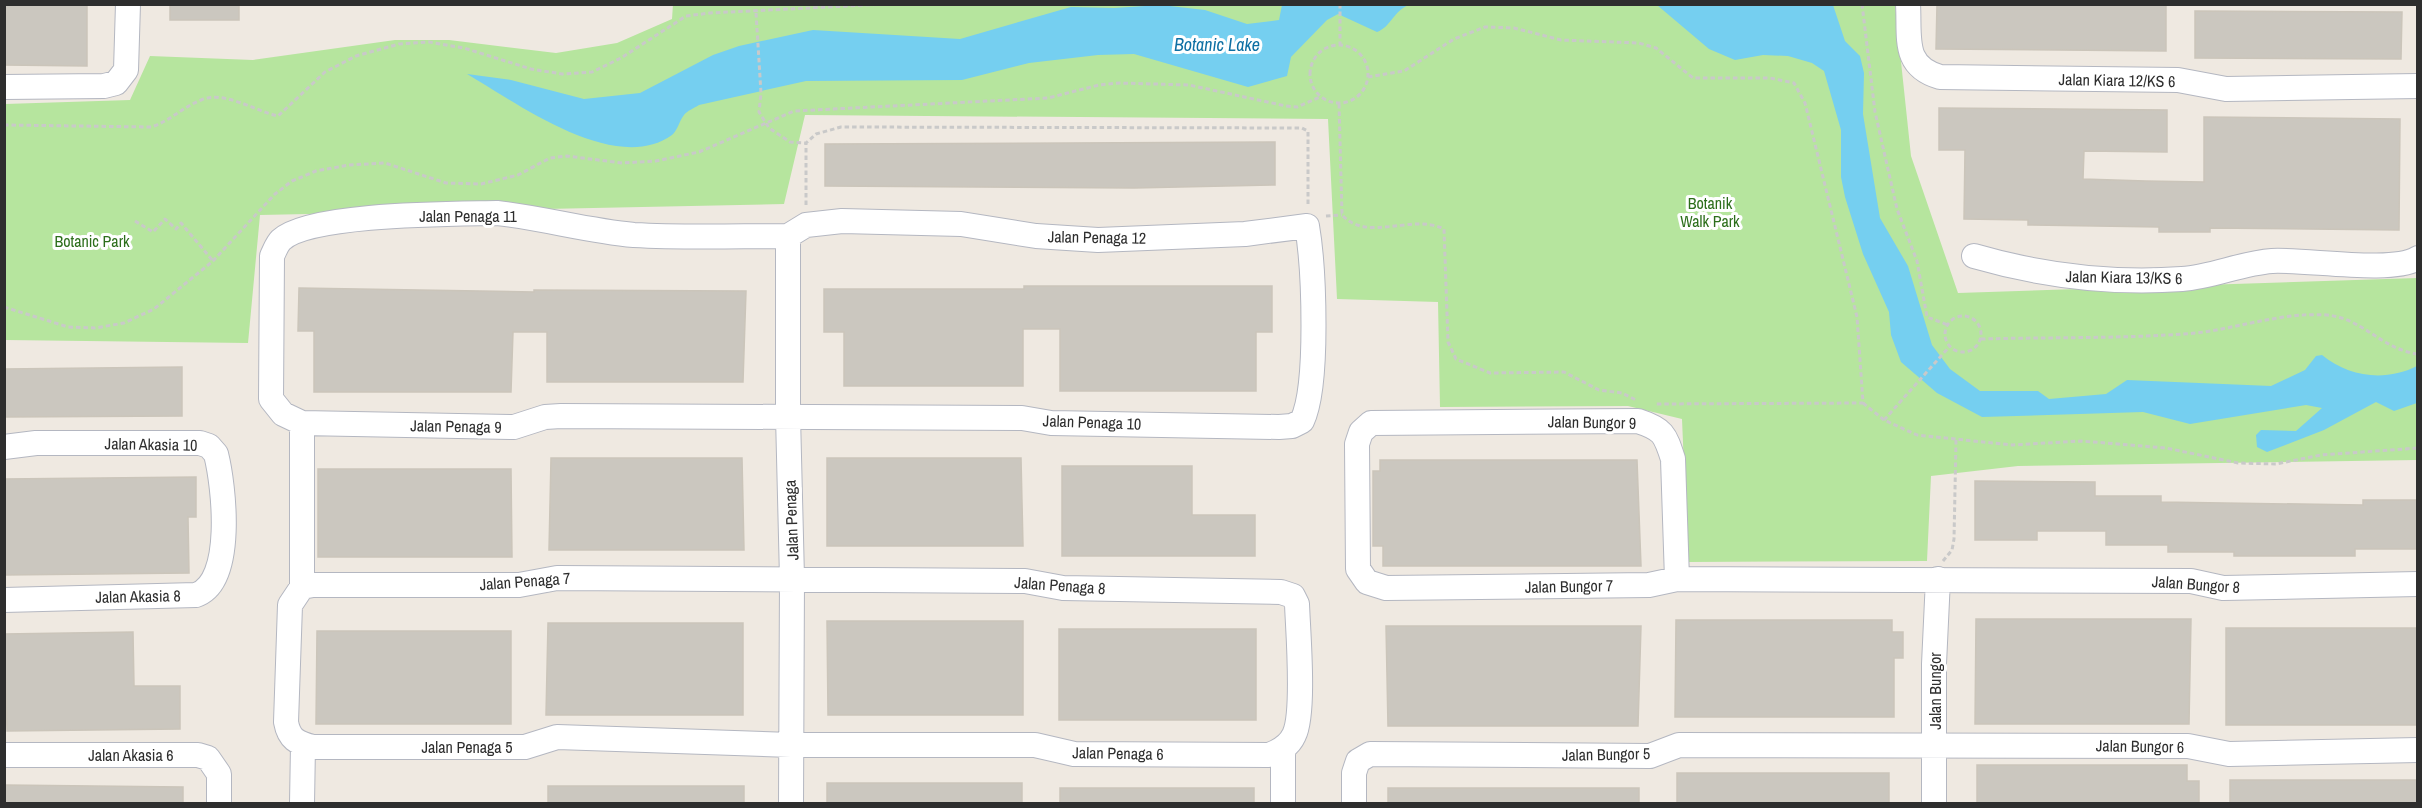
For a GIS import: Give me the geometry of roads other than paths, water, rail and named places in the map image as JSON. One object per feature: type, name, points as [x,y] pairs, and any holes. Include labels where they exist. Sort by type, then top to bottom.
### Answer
[{"type":"street","points":[[4,87],[104,86],[116,83],[126,70],[128,4]]},
{"type":"street","name":"Jalan Kiara 12/KS 6","points":[[1908,4],[1912,58],[1923,72],[1940,77],[2178,80],[2226,89],[2418,86]]},
{"type":"street","name":"Jalan Penaga 11","points":[[302,423],[283,414],[271,399],[272,256],[276,246],[292,234],[348,220],[497,213],[537,217],[570,225],[635,235],[797,231]]},
{"type":"street","name":"Jalan Penaga 12","points":[[797,231],[842,221],[961,224],[1036,236],[1098,240],[1245,234],[1307,226],[1311,247],[1312,328]]},
{"type":"street","name":"Jalan Penaga","points":[[791,804],[792,578],[788,416],[797,231]]},
{"type":"street","name":"Jalan Kiara 13/KS 6","points":[[1974,256],[2022,270],[2097,279],[2184,279],[2272,261],[2370,264],[2409,263],[2418,258]]},
{"type":"street","name":"Jalan Penaga 10","points":[[788,416],[1022,418],[1051,423],[1292,426],[1302,421],[1310,400],[1312,328]]},
{"type":"street","name":"Jalan Bungor 9","points":[[1371,423],[1640,412],[1657,427],[1668,443],[1673,459],[1677,579]]},
{"type":"street","name":"Jalan Penaga 9","points":[[302,423],[514,427],[545,417],[561,416],[788,416]]},
{"type":"street","points":[[302,423],[302,587],[290,605],[286,722],[291,737],[303,745],[302,804]]},
{"type":"street","name":"Jalan Bungor 7","points":[[1371,423],[1361,432],[1357,444],[1358,569],[1367,582],[1386,588],[1649,585],[1677,579],[1938,579]]},
{"type":"street","name":"Jalan Akasia 10","points":[[4,447],[36,443],[200,443],[209,446],[216,454],[225,531]]},
{"type":"street","name":"Jalan Akasia 8","points":[[4,600],[196,595],[204,592],[212,584],[225,531]]},
{"type":"street","name":"Jalan Penaga 7","points":[[302,587],[313,585],[519,585],[557,578],[792,578]]},
{"type":"street","name":"Jalan Penaga 8","points":[[792,578],[1025,581],[1063,588],[1281,592],[1293,596],[1297,604],[1299,717],[1294,736],[1283,749]]},
{"type":"street","name":"Jalan Bungor 8","points":[[1938,579],[2191,581],[2223,588],[2418,584]]},
{"type":"street","name":"Jalan Bungor","points":[[1934,804],[1934,664],[1938,579]]},
{"type":"street","name":"Jalan Penaga 5","points":[[303,745],[525,747],[557,737],[791,745]]},
{"type":"street","name":"Jalan Bungor 6","points":[[1934,744],[2188,746],[2229,754],[2418,750]]},
{"type":"street","name":"Jalan Bungor 5","points":[[1354,804],[1354,773],[1358,761],[1370,754],[1650,756],[1678,745],[1934,744]]},
{"type":"street","name":"Jalan Penaga 6","points":[[791,745],[1035,745],[1074,754],[1269,755],[1283,749]]},
{"type":"street","points":[[1283,749],[1283,804]]},
{"type":"street","name":"Jalan Akasia 6","points":[[4,755],[198,755],[208,758],[219,774],[219,804]]},
{"type":"water","name":"Botanic Lake","points":[[1161,5],[1205,10],[1247,24],[1279,20],[1282,5],[1409,5],[1377,32],[1338,14],[1327,20],[1291,57],[1287,76],[1248,87],[1134,54],[1098,55],[1029,63],[962,80],[806,81],[699,105],[682,117],[672,135],[649,145],[623,147],[595,141],[567,131],[512,102],[467,74],[511,80],[584,99],[640,93],[713,55],[739,46],[813,30],[960,39],[1071,7],[1114,8]]},
{"type":"water","points":[[1657,5],[1833,5],[1845,41],[1860,56],[1864,73],[1863,114],[1880,218],[1908,266],[1932,345],[1950,369],[1980,391],[2038,391],[2049,399],[2106,394],[2127,380],[2271,386],[2305,370],[2316,356],[2322,355],[2344,368],[2368,375],[2392,374],[2417,366],[2417,403],[2394,411],[2376,402],[2324,430],[2267,452],[2257,447],[2256,435],[2261,430],[2296,431],[2322,408],[2306,405],[2190,424],[2143,412],[1982,417],[1937,393],[1901,362],[1891,335],[1889,312],[1863,254],[1845,197],[1841,177],[1841,130],[1824,71],[1812,63],[1788,56],[1763,55],[1735,60],[1709,49]]},
{"type":"park label","name":"Botanik Walk Park","points":[[1710,212]]},
{"type":"park label","name":"Botanic Park","points":[[92,241]]}]
